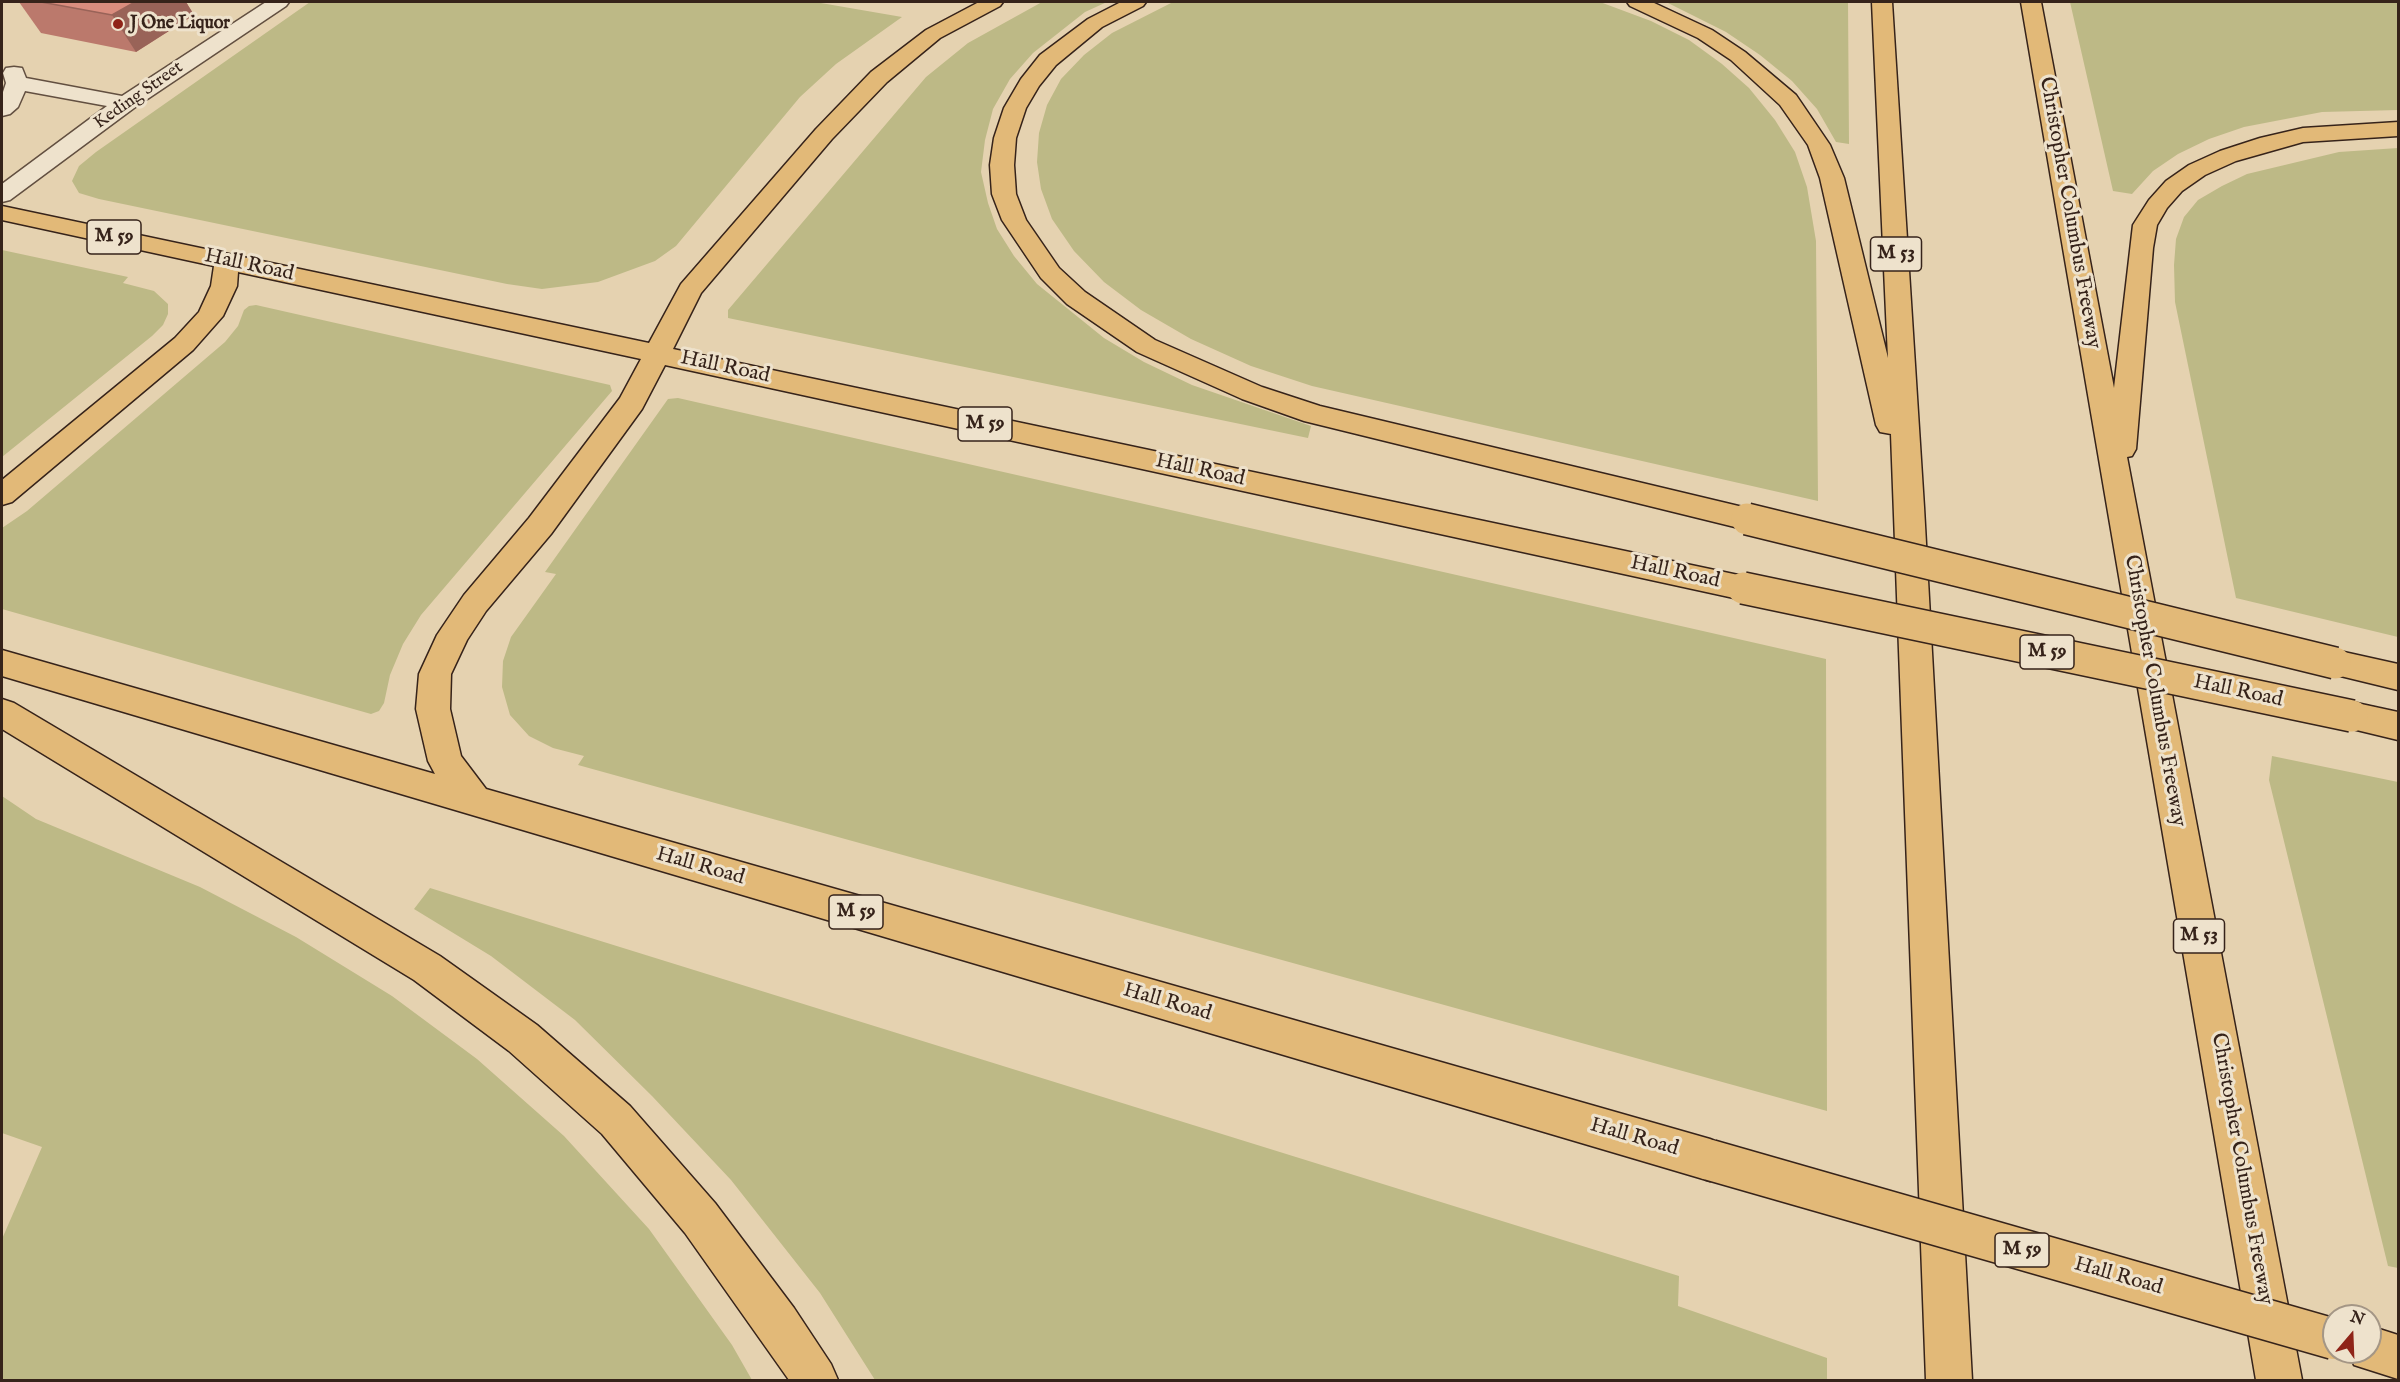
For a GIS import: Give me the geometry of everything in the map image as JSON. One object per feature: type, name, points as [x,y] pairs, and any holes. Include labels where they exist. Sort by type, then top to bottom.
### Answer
[{"type":"highway","points":[[476,802],[445,761],[434,709],[435,674],[453,635],[475,603],[540,526],[632,402],[690,290],[857,98],[916,46],[962,17],[993,2]]},
{"type":"highway","points":[[1136,2],[1095,23],[1048,60],[1029,84],[1020,100],[1005,138],[1002,165],[1004,194],[1014,220],[1050,273],[1076,298],[1146,346],[1243,389],[1314,414],[2398,677]]},
{"type":"highway","points":[[1637,2],[1705,34],[1738,56],[1788,100],[1819,145],[1832,178],[1909,507]]},
{"type":"highway","name":"M 53","points":[[1882,2],[1909,507],[1949,1380]]},
{"type":"highway","name":"Christopher Columbus Freeway","points":[[2031,2],[2279,1380]]},
{"type":"highway","points":[[2118,492],[2141,248],[2145,225],[2157,205],[2181,180],[2228,156],[2303,135],[2398,129]]},
{"type":"highway","name":"Hall Road","points":[[2,213],[1743,588],[2398,726]]},
{"type":"highway","points":[[2,495],[184,344],[210,316],[224,286],[227,261]]},
{"type":"highway","name":"Hall Road","points":[[2,663],[2322,1336]]},
{"type":"highway","points":[[2,714],[427,968],[523,1038],[616,1120],[700,1218],[778,1324],[815,1380]]},
{"type":"highway","points":[[2382,1352],[2398,1357]]},
{"type":"street","name":"Keding Street","points":[[2,195],[126,103],[279,2]]},
{"type":"street","points":[[2,108],[10,102],[16,78],[126,103]]},
{"type":"shaded area","points":[[310,2],[815,2],[902,17],[836,64],[800,97],[676,246],[655,261],[598,282],[542,289],[507,284],[79,193],[72,181],[79,166]]},
{"type":"shaded area","points":[[1042,2],[1107,2],[1085,12],[1033,53],[1010,79],[993,109],[985,140],[981,172],[997,229],[1014,256],[1037,284],[1104,338],[1144,362],[1192,385],[1311,426],[1308,438],[728,318],[728,310],[926,77],[968,43]]},
{"type":"shaded area","points":[[1173,2],[1600,2],[1651,21],[1689,40],[1722,64],[1749,88],[1775,120],[1795,152],[1807,187],[1816,241],[1818,501],[1312,386],[1251,366],[1191,339],[1141,310],[1104,282],[1074,251],[1052,219],[1041,189],[1037,162],[1039,133],[1047,105],[1061,79],[1084,55],[1112,33]]},
{"type":"shaded area","points":[[1666,2],[1848,2],[1849,144],[1836,142],[1817,109],[1792,81],[1760,55],[1726,32]]},
{"type":"shaded area","points":[[2070,2],[2398,2],[2398,110],[2322,112],[2244,127],[2209,139],[2178,154],[2153,171],[2132,194],[2113,191]]},
{"type":"shaded area","points":[[2398,148],[2398,637],[2236,598],[2175,302],[2174,265],[2176,239],[2184,217],[2198,200],[2222,186],[2247,174],[2339,152]]},
{"type":"shaded area","points":[[2,250],[128,277],[123,283],[154,291],[168,304],[168,314],[163,325],[152,336],[2,457]]},
{"type":"shaded area","points":[[256,305],[610,385],[612,391],[421,615],[403,644],[390,675],[384,703],[379,711],[371,714],[2,609],[2,528],[27,511],[225,342],[238,326],[244,310]]},
{"type":"shaded area","points":[[678,398],[1826,659],[1827,1111],[578,765],[584,756],[553,748],[529,736],[510,715],[502,687],[503,661],[511,637],[556,574],[545,572],[668,399]]},
{"type":"shaded area","points":[[2272,756],[2398,782],[2398,1268],[2388,1266],[2269,780]]},
{"type":"shaded area","points":[[2,796],[36,819],[200,887],[296,937],[392,996],[477,1059],[564,1136],[649,1229],[732,1345],[752,1380],[2,1380],[2,1239],[42,1147],[2,1133]]},
{"type":"shaded area","points":[[430,888],[1679,1276],[1678,1306],[1827,1358],[1827,1380],[875,1380],[820,1293],[731,1180],[652,1096],[575,1020],[491,956],[414,909]]},
{"type":"building","points":[[41,2],[135,2],[112,15]]},
{"type":"place","name":"J One Liquor","points":[[118,24]]}]
